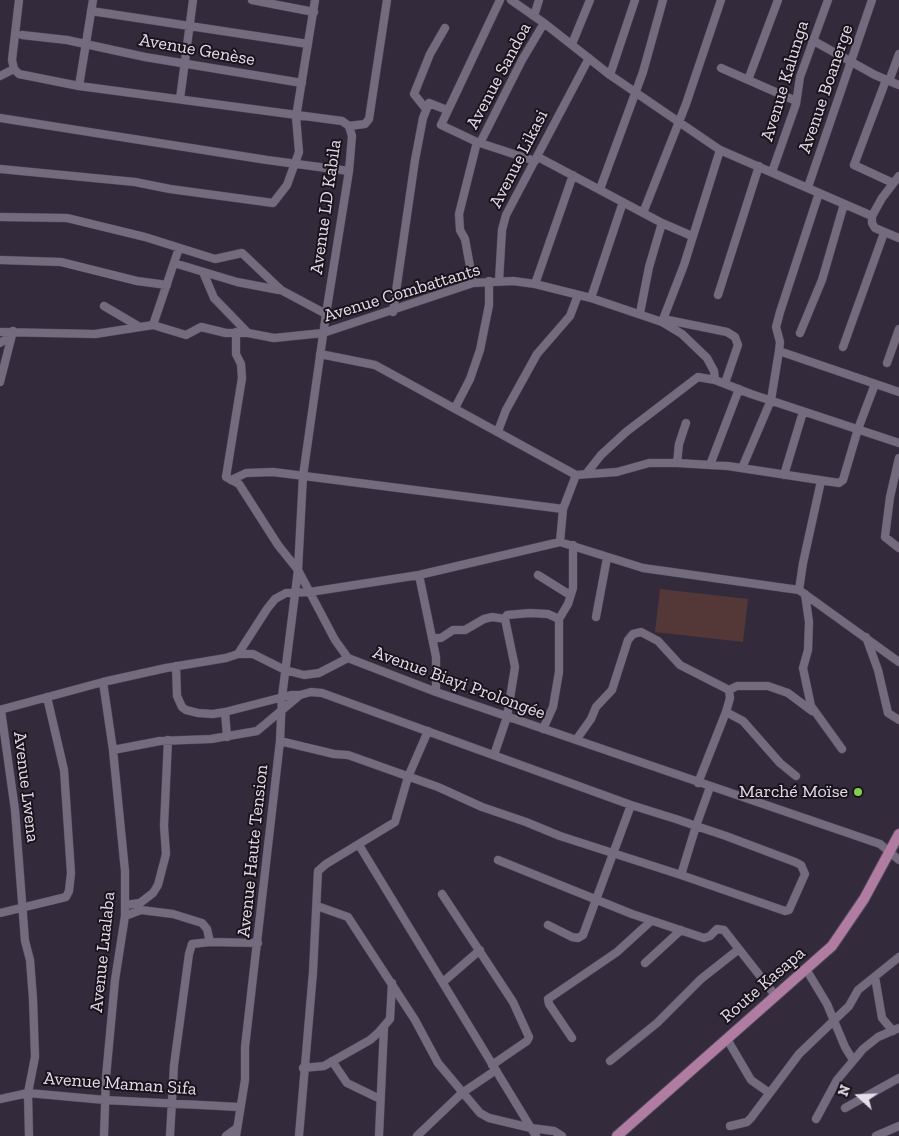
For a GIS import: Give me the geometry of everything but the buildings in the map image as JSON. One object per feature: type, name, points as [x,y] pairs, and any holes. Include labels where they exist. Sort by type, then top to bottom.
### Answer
[{"type":"main road","name":"Route Kasapa","points":[[618,1136],[832,946],[844,931],[899,834]]},
{"type":"street","points":[[0,76],[14,69],[12,60],[18,0]]},
{"type":"street","points":[[79,86],[93,0]]},
{"type":"street","points":[[180,99],[188,26],[193,0]]},
{"type":"street","points":[[252,0],[314,12]]},
{"type":"street","points":[[0,169],[135,182],[179,191],[273,203],[288,185],[300,149],[296,117],[315,0]]},
{"type":"street","points":[[349,126],[364,124],[369,119],[387,0]]},
{"type":"street","points":[[500,0],[441,126],[479,142],[537,159],[600,189],[662,223],[692,236]]},
{"type":"street","points":[[511,0],[572,44],[610,76],[720,150],[872,216]]},
{"type":"street","name":"Avenue Sandoa","points":[[534,16],[539,0]]},
{"type":"street","points":[[572,44],[590,0]]},
{"type":"street","points":[[610,76],[635,0]]},
{"type":"street","points":[[600,189],[636,93],[664,0]]},
{"type":"street","points":[[643,213],[679,121],[721,0]]},
{"type":"street","points":[[748,80],[778,0]]},
{"type":"street","name":"Avenue Kalunga","points":[[772,172],[796,101],[798,82],[828,0]]},
{"type":"street","name":"Avenue Boanerge","points":[[808,188],[872,0]]},
{"type":"street","points":[[91,11],[308,44]]},
{"type":"street","name":"Avenue Sandoa","points":[[473,283],[464,237],[460,230],[459,214],[479,142],[522,60],[544,23]]},
{"type":"street","points":[[426,109],[414,94],[430,54],[445,28]]},
{"type":"street","name":"Avenue Genèse","points":[[22,35],[87,44],[302,83]]},
{"type":"street","points":[[812,40],[851,62],[899,85]]},
{"type":"street","points":[[893,183],[854,165],[899,54]]},
{"type":"street","name":"Avenue Likasi","points":[[499,281],[504,223],[588,58]]},
{"type":"street","points":[[721,68],[796,101]]},
{"type":"street","name":"Avenue LD Kabila","points":[[14,69],[19,74],[79,86],[296,117],[342,121],[349,126],[352,136],[349,171],[323,333],[303,476],[298,570]]},
{"type":"street","points":[[393,312],[415,160],[426,109],[430,103],[447,110]]},
{"type":"street","points":[[0,118],[349,171]]},
{"type":"street","points":[[720,150],[684,265],[662,320],[727,332],[734,337],[738,344],[725,383]]},
{"type":"street","points":[[718,295],[759,166]]},
{"type":"street","points":[[536,284],[574,176]]},
{"type":"street","points":[[899,176],[872,216],[872,224],[875,228],[884,234],[899,238]]},
{"type":"street","points":[[742,468],[771,400],[780,342],[776,327],[819,193]]},
{"type":"street","points":[[591,298],[623,202]]},
{"type":"street","points":[[800,333],[822,280],[844,204]]},
{"type":"street","points":[[0,217],[67,218],[145,237],[215,259],[242,253],[281,290],[326,314]]},
{"type":"street","points":[[640,313],[649,267],[662,223]]},
{"type":"street","points":[[843,347],[884,234]]},
{"type":"street","points":[[0,332],[12,334],[95,334],[154,325],[179,248]]},
{"type":"street","points":[[0,260],[61,262],[137,281],[167,286]]},
{"type":"street","points":[[174,263],[237,282],[281,290]]},
{"type":"street","points":[[203,272],[214,298],[248,333]]},
{"type":"street","points":[[455,408],[470,379],[480,350],[489,305],[489,281]]},
{"type":"street","name":"Avenue Combattants","points":[[154,325],[186,335],[201,327],[274,338],[323,333],[393,312],[473,283],[499,281],[536,284],[591,298],[662,320],[682,334],[707,358],[714,371],[716,380]]},
{"type":"street","points":[[498,431],[509,404],[537,354],[570,316],[578,295]]},
{"type":"street","points":[[104,306],[138,326]]},
{"type":"street","points":[[887,363],[899,329]]},
{"type":"street","points":[[228,478],[242,378],[241,364],[236,354],[236,332]]},
{"type":"street","points":[[0,343],[12,334]]},
{"type":"street","points":[[0,382],[12,334]]},
{"type":"street","points":[[779,351],[899,392]]},
{"type":"street","points":[[320,354],[375,365],[576,475],[617,472],[649,463],[677,463],[742,468],[839,483],[843,480],[858,429],[875,384]]},
{"type":"street","points":[[586,474],[601,455],[626,432],[698,377],[716,380],[803,412],[899,443]]},
{"type":"street","points":[[710,465],[739,389]]},
{"type":"street","points":[[784,475],[803,412]]},
{"type":"street","points":[[677,463],[678,444],[686,423]]},
{"type":"street","points":[[899,458],[885,530],[885,537],[888,541],[899,548]]},
{"type":"street","points":[[228,478],[246,474],[273,472],[562,510]]},
{"type":"street","points":[[560,542],[562,510],[576,475]]},
{"type":"street","points":[[228,478],[239,484],[278,545],[298,570],[335,640],[348,658]]},
{"type":"street","points":[[812,710],[803,668],[808,650],[809,622],[802,592],[802,563],[822,481]]},
{"type":"street","points":[[238,654],[275,599],[286,593],[310,592],[419,574],[560,542],[643,568],[802,592],[899,662]]},
{"type":"street","points":[[543,729],[553,707],[559,672],[559,619],[573,588],[573,545]]},
{"type":"street","points":[[596,617],[607,558]]},
{"type":"street","name":"Avenue Haute Tension","points":[[237,1132],[239,1107],[245,1080],[245,1047],[280,741],[285,670],[298,570]]},
{"type":"street","points":[[419,574],[436,657],[436,692]]},
{"type":"street","points":[[538,575],[570,595]]},
{"type":"street","points":[[505,619],[507,615],[548,614],[559,619]]},
{"type":"street","points":[[432,638],[441,638],[453,630],[465,630],[484,619],[492,617],[505,619]]},
{"type":"street","points":[[494,755],[506,716],[515,667],[505,619]]},
{"type":"street","points":[[576,740],[596,707],[612,690],[628,640],[637,632],[658,641],[680,665],[730,690]]},
{"type":"street","points":[[866,637],[878,670],[888,713],[899,720]]},
{"type":"street","name":"Avenue Biayi Prolongée","points":[[0,710],[102,682],[238,654],[254,654],[285,670],[304,675],[319,673],[348,658],[436,692],[710,788],[880,844],[899,860]]},
{"type":"street","points":[[176,666],[177,696],[182,707],[186,710],[213,714],[282,697],[311,692],[322,693],[631,805],[696,826],[795,862],[804,869],[803,882],[792,907],[785,911],[560,836],[348,755],[334,754],[280,741]]},
{"type":"street","name":"Avenue Lualaba","points":[[102,682],[113,750],[125,871],[125,916],[115,980],[105,1100],[104,1136]]},
{"type":"street","points":[[730,690],[738,686],[768,686],[788,693],[812,710],[842,749]]},
{"type":"street","points":[[698,783],[726,712],[730,690]]},
{"type":"street","points":[[113,750],[168,740],[227,737],[257,731],[300,695]]},
{"type":"street","points":[[0,913],[66,897],[70,880],[64,770],[47,697]]},
{"type":"street","name":"Avenue Lwena","points":[[0,710],[15,810],[25,941],[30,960],[35,1026],[35,1057],[28,1093],[29,1136]]},
{"type":"street","points":[[225,712],[227,737]]},
{"type":"street","points":[[726,712],[743,721],[780,763],[796,776]]},
{"type":"street","points":[[299,1136],[317,906],[317,875],[320,867],[395,822],[408,777],[428,731]]},
{"type":"street","points":[[125,905],[140,902],[153,893],[158,885],[166,854],[164,826],[168,740]]},
{"type":"street","points":[[681,875],[710,788]]},
{"type":"street","points":[[548,925],[572,937],[581,937],[597,899],[631,805]]},
{"type":"street","points":[[359,845],[536,1136]]},
{"type":"street","points":[[498,860],[652,921],[706,938],[720,928],[740,949],[775,995]]},
{"type":"street","points":[[417,1136],[462,1092],[527,1041],[529,1037],[513,1002],[442,894]]},
{"type":"street","points":[[317,906],[348,917],[416,1020],[438,1063],[480,1113],[489,1118],[554,1132],[562,1136]]},
{"type":"street","points":[[125,916],[146,910],[176,914],[205,925],[210,942]]},
{"type":"street","points":[[572,1038],[549,1004],[548,999],[611,956],[652,921]]},
{"type":"street","points":[[645,962],[681,930]]},
{"type":"street","points":[[170,1136],[170,1102],[180,1012],[190,947],[195,943],[210,942],[258,943]]},
{"type":"street","points":[[610,1061],[657,1023],[701,979],[740,949]]},
{"type":"street","points":[[443,982],[480,950]]},
{"type":"street","points":[[730,1126],[747,1122],[768,1092],[799,1054],[852,1002],[858,990],[899,957]]},
{"type":"street","points":[[806,969],[854,1060]]},
{"type":"street","points":[[816,1118],[837,1080],[869,1043],[896,1029],[882,1018],[876,977]]},
{"type":"street","points":[[303,1068],[324,1066],[370,1040],[384,1027],[390,1016],[392,983]]},
{"type":"street","points":[[379,1136],[384,1027]]},
{"type":"street","points":[[727,1039],[751,1080],[768,1092]]},
{"type":"street","points":[[332,1061],[348,1083],[380,1099]]},
{"type":"street","points":[[845,1108],[899,1078]]},
{"type":"street","name":"Avenue Maman Sifa","points":[[0,1100],[28,1093],[105,1100],[239,1107]]},
{"type":"street","points":[[876,1136],[899,1126]]},
{"type":"street","points":[[226,1136],[237,1132]]},
{"type":"shaded area","points":[[660,589],[748,599],[743,642],[655,632]]},
{"type":"place","name":"Marché Moïse","points":[[858,792]]}]
